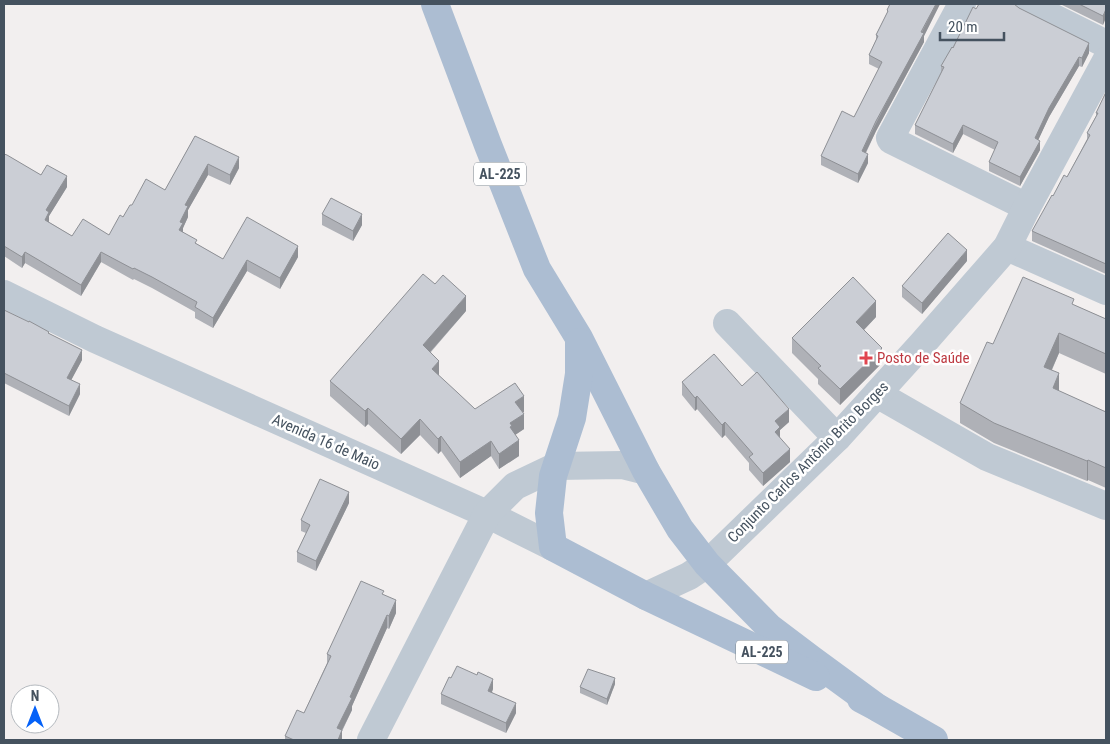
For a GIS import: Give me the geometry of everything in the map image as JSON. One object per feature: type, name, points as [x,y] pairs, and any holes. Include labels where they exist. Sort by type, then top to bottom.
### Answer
[{"type":"main road","name":"AL-225","points":[[435,4],[537,269],[579,338],[646,471],[680,529],[707,564],[770,628],[878,708]]},
{"type":"main road","points":[[554,547],[549,513],[553,476],[572,418],[579,374],[579,338]]},
{"type":"main road","name":"Avenida 16 de Maio","points":[[554,547],[646,596]]},
{"type":"main road","name":"AL-225","points":[[646,596],[878,708],[934,740]]},
{"type":"street","points":[[962,4],[890,138],[1027,207]]},
{"type":"street","points":[[1026,4],[1106,44]]},
{"type":"street","name":"Conjunto Carlos Antônio Brito Borges","points":[[646,596],[689,576],[707,564],[837,438],[923,344],[1007,246],[1106,61]]},
{"type":"street","points":[[1007,246],[1106,291]]},
{"type":"street","name":"Avenida 16 de Maio","points":[[4,294],[95,339],[487,514],[554,547]]},
{"type":"street","points":[[727,324],[837,438]]},
{"type":"street","points":[[877,394],[987,458],[1106,506]]},
{"type":"street","points":[[371,740],[487,514],[515,486],[557,466],[622,465],[646,471]]},
{"type":"building","points":[[890,4],[936,4],[921,32],[924,33],[876,121],[862,151],[868,154],[858,174],[821,156],[842,111],[854,117],[882,62],[869,55]]},
{"type":"building","points":[[979,4],[1014,4],[1089,43],[1082,58],[1079,57],[1049,108],[1035,138],[1040,141],[1020,177],[989,162],[998,142],[963,125],[953,144],[915,125],[944,67],[941,66],[953,48],[973,7],[976,9]]},
{"type":"building","points":[[1079,4],[1106,4],[1106,9],[1103,16]]},
{"type":"building","points":[[1106,92],[1106,264],[1032,231],[1064,175],[1067,177],[1090,135],[1087,133],[1098,113],[1096,113]]},
{"type":"building","points":[[195,136],[239,157],[230,175],[208,164],[185,205],[188,206],[180,222],[183,223],[179,230],[197,240],[195,243],[223,259],[247,217],[298,246],[280,278],[247,260],[213,318],[195,307],[197,302],[101,252],[81,285],[25,252],[22,257],[4,246],[4,154],[41,175],[47,165],[67,176],[46,210],[49,212],[45,220],[72,236],[83,219],[109,235],[120,215],[123,217],[130,205],[132,205],[146,179],[165,190]]},
{"type":"building","points":[[331,198],[362,214],[353,231],[322,214]]},
{"type":"building","points":[[948,233],[967,250],[922,303],[902,286]]},
{"type":"building","points":[[423,274],[435,284],[443,275],[466,296],[423,345],[439,361],[432,369],[475,409],[515,383],[524,396],[515,402],[524,414],[510,423],[512,426],[510,427],[519,440],[499,454],[491,441],[460,462],[441,436],[438,439],[420,419],[401,439],[368,408],[365,411],[330,381]]},
{"type":"building","points":[[853,277],[876,301],[856,322],[882,348],[840,389],[818,368],[821,366],[792,338]]},
{"type":"building","points":[[1023,277],[1074,299],[1072,304],[1106,319],[1106,354],[1059,333],[1044,367],[1059,373],[1053,388],[1106,412],[1106,468],[994,423],[960,403],[987,342],[993,344]]},
{"type":"building","points":[[4,310],[29,321],[82,350],[67,378],[80,384],[69,406],[4,373]]},
{"type":"building","points":[[714,354],[742,386],[757,372],[789,409],[775,421],[780,427],[775,432],[790,449],[763,473],[749,457],[753,454],[725,422],[722,425],[682,382]]},
{"type":"building","points":[[320,479],[349,492],[316,561],[297,552],[310,525],[301,520]]},
{"type":"building","points":[[361,581],[384,591],[382,594],[396,600],[389,616],[387,615],[350,697],[352,698],[337,728],[342,730],[338,740],[294,740],[285,736],[297,710],[304,713],[331,656],[327,654]]},
{"type":"building","points":[[457,666],[477,675],[478,672],[493,679],[488,691],[516,703],[506,723],[441,694]]},
{"type":"building","points":[[588,669],[615,678],[607,699],[580,687]]},
{"type":"place","name":"Posto de Saúde","points":[[866,358]]}]
